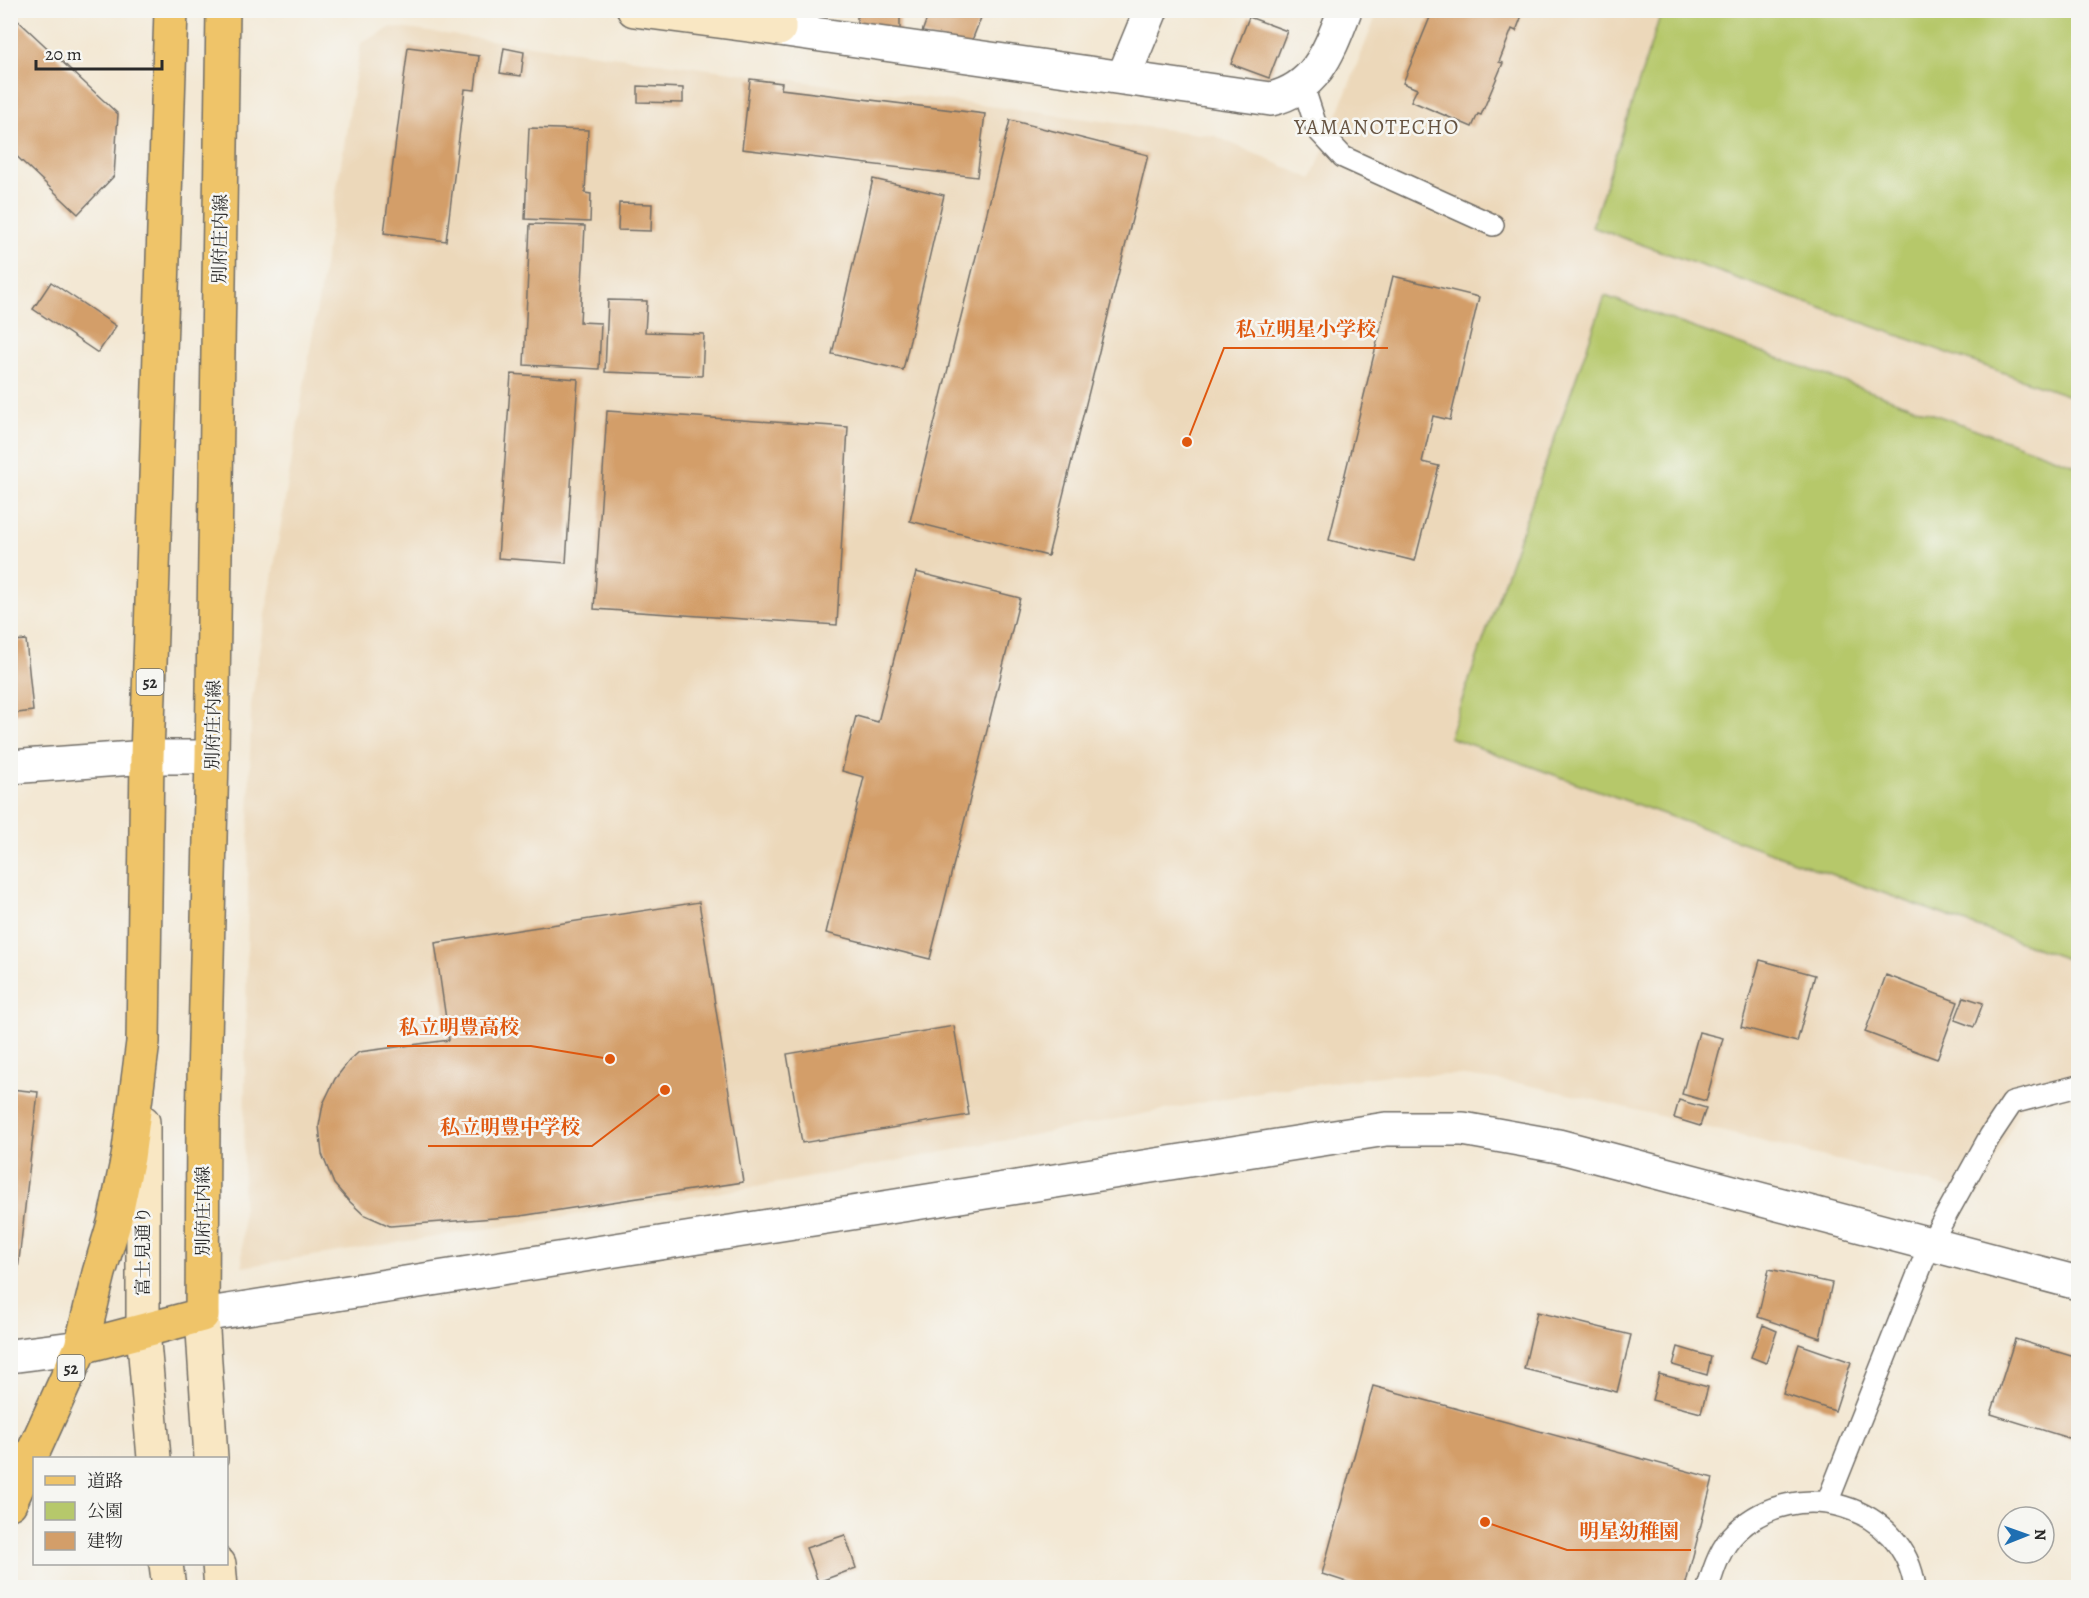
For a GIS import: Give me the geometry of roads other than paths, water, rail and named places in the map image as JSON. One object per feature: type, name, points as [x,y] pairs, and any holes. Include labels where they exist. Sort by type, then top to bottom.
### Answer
[{"type":"main road","name":"52","points":[[10,1503],[81,1347],[114,1223],[128,1157],[142,1042],[147,757],[171,10]]},
{"type":"main road","name":"別府庄内線","points":[[202,1315],[203,1121],[212,757],[223,10]]},
{"type":"main road","name":"52","points":[[81,1347],[202,1315]]},
{"type":"street","points":[[634,10],[779,20],[1123,78],[1271,99],[1287,95],[1303,86],[1317,70],[1334,39],[1345,10]]},
{"type":"street","points":[[1123,78],[1151,10]]},
{"type":"street","points":[[10,767],[147,757],[212,757]]},
{"type":"street","name":"富士見通り","points":[[142,1042],[143,1331],[154,1457]]},
{"type":"street","points":[[211,1457],[202,1315],[1386,1129],[1463,1129],[1558,1146],[2079,1283]]},
{"type":"street","points":[[10,1356],[81,1347]]},
{"type":"street","points":[[166,1565],[169,1587]]},
{"type":"street","points":[[219,1565],[220,1587]]},
{"type":"lane","points":[[1303,86],[1317,129],[1343,157],[1493,225]]},
{"type":"lane","points":[[1827,1503],[1930,1244],[1990,1136],[2012,1103],[2079,1086]]},
{"type":"lane","points":[[1708,1587],[1716,1562],[1736,1531],[1766,1510],[1801,1501],[1838,1503],[1871,1518],[1897,1543],[1914,1575],[1915,1587]]},
{"type":"place","name":"私立明星小学校","points":[[1187,442]]},
{"type":"place","name":"私立明豊高校","points":[[610,1059]]},
{"type":"place","name":"私立明豊中学校","points":[[665,1090]]},
{"type":"place","name":"明星幼稚園","points":[[1485,1522]]},
{"type":"district","name":"YAMANOTECHO","points":[[1377,127]]}]
